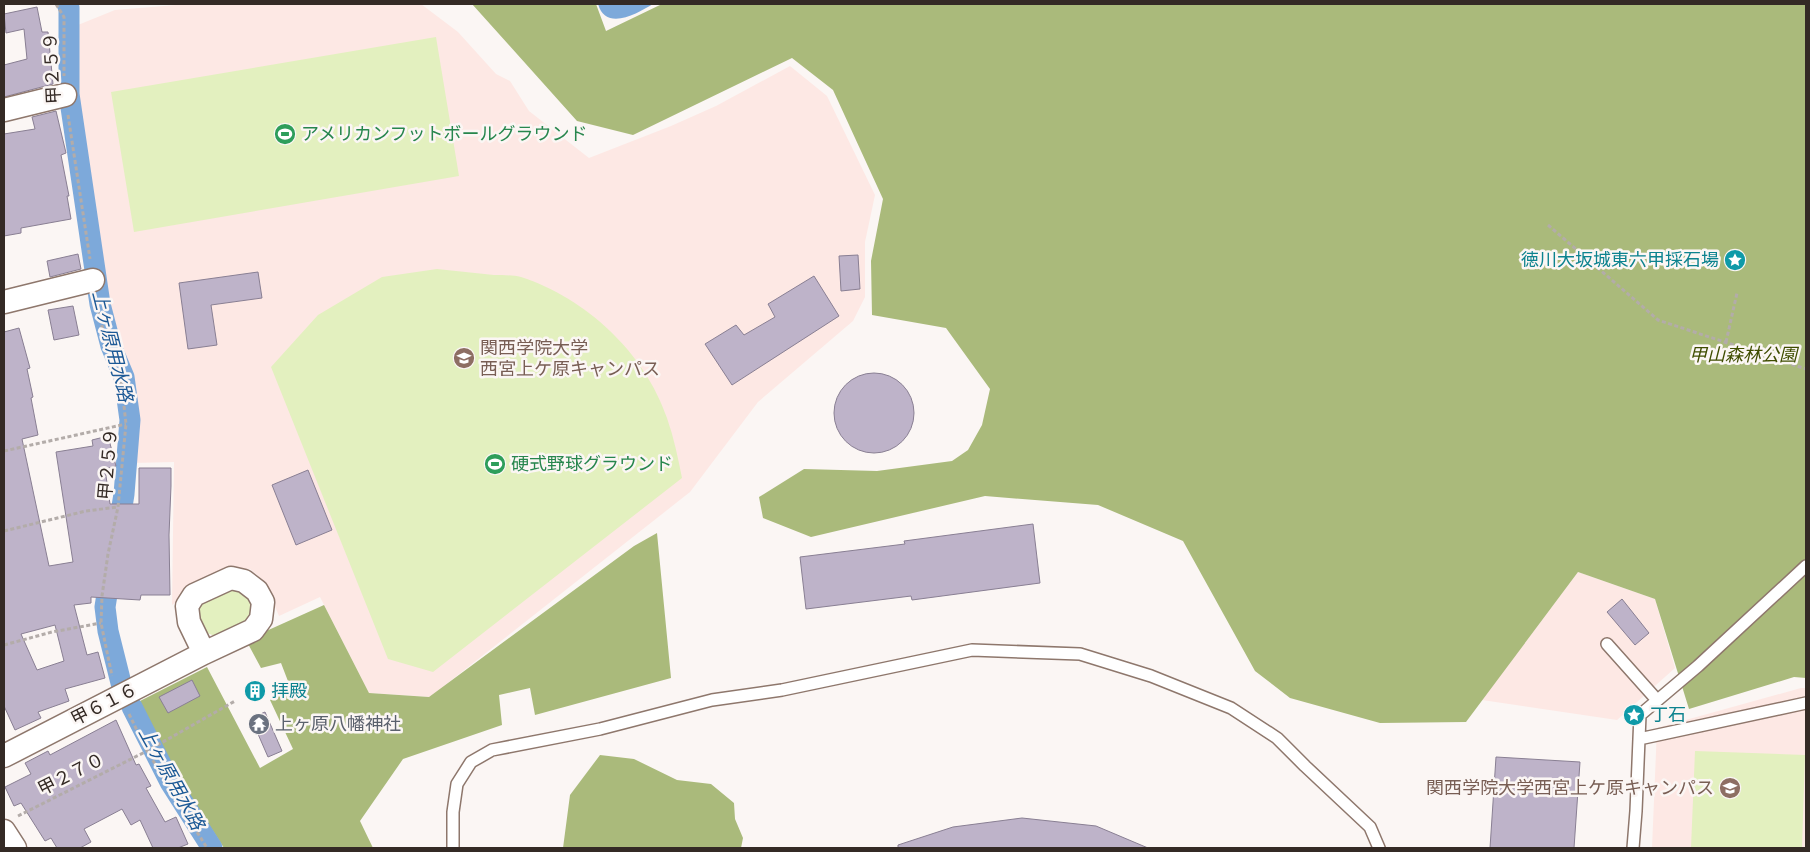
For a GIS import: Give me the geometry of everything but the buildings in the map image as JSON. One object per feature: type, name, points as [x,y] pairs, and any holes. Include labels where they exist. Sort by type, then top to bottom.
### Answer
[{"type":"street","points":[[4,110],[65,95]]},
{"type":"street","points":[[4,302],[93,280]]},
{"type":"street","name":"甲６１６","points":[[4,756],[204,653]]},
{"type":"street","points":[[8,825],[14,848]]},
{"type":"lane","points":[[1633,848],[1640,715],[1698,666],[1806,566]]},
{"type":"lane","points":[[1606,644],[1658,700]]},
{"type":"lane","points":[[453,848],[453,812],[457,784],[471,762],[492,750],[600,729],[712,700],[782,690],[972,650],[1080,654],[1151,676],[1231,708],[1278,738],[1370,827],[1379,848]]},
{"type":"lane","points":[[1639,739],[1806,703]]},
{"type":"path","name":"甲２５９","points":[[56,4],[64,16],[65,95],[97,310],[106,344],[121,379],[126,424],[118,507],[108,554],[102,596],[101,623],[113,685],[207,848]]},
{"type":"path","points":[[1548,225],[1658,320],[1806,369]]},
{"type":"path","points":[[1726,342],[1738,292]]},
{"type":"path","points":[[4,451],[126,424]]},
{"type":"path","points":[[4,531],[86,511],[118,507]]},
{"type":"path","points":[[4,645],[52,632],[101,623]]},
{"type":"path","name":"甲２７０","points":[[8,825],[149,750],[235,701]]},
{"type":"shaded area","name":"関西学院大学 西宮上ケ原キャンパス","points":[[188,4],[421,4],[458,32],[496,74],[510,81],[529,111],[589,158],[716,106],[790,66],[827,96],[875,195],[865,242],[865,297],[853,321],[758,402],[690,492],[430,697],[369,693],[320,597],[279,616],[264,581],[250,569],[231,568],[172,605],[174,462],[131,463],[133,414],[127,377],[110,339],[101,294],[69,70],[73,27],[115,10]]},
{"type":"shaded area","points":[[1578,572],[1655,599],[1675,668],[1617,720],[1482,700]]},
{"type":"shaded area","name":"関西学院大学西宮上ケ原キャンパス","points":[[1806,688],[1806,848],[1652,848],[1657,728]]},
{"type":"green space","name":"甲山森林公園","points":[[472,4],[596,4],[606,31],[662,4],[1806,4],[1806,678],[1794,677],[1689,709],[1655,599],[1578,572],[1466,722],[1380,723],[1290,698],[1255,671],[1183,541],[1098,505],[985,496],[811,537],[763,518],[759,497],[804,469],[877,471],[952,461],[968,450],[982,425],[990,389],[946,328],[872,315],[871,261],[883,199],[833,90],[792,58],[633,135],[577,121]]},
{"type":"green space","name":"アメリカンフットボールグラウンド","points":[[436,37],[459,176],[134,232],[111,92]]},
{"type":"green space","name":"硬式野球グラウンド","points":[[437,269],[521,277],[545,286],[568,299],[610,331],[628,350],[657,394],[672,433],[682,478],[433,672],[388,659],[271,367],[318,315],[382,277]]},
{"type":"green space","points":[[657,533],[671,678],[535,715],[530,688],[499,695],[502,725],[403,759],[360,821],[373,848],[224,848],[159,747],[138,702],[207,667],[260,768],[293,749],[270,700],[291,689],[281,663],[261,668],[246,640],[324,605],[369,693],[429,697],[634,546]]},
{"type":"green space","points":[[228,587],[239,588],[253,604],[245,621],[217,637],[205,632],[198,619],[198,608],[203,600]]},
{"type":"green space","points":[[1695,751],[1805,755],[1802,848],[1691,848]]},
{"type":"green space","points":[[600,755],[634,759],[677,780],[711,784],[734,803],[735,819],[743,838],[741,848],[563,848],[570,795]]},
{"type":"water","points":[[598,4],[653,4],[639,12],[615,19],[608,17],[602,12]]},
{"type":"waterway","name":"上ヶ原用水路","points":[[67,4],[69,8],[69,94],[100,304],[111,346],[124,377],[130,420],[124,494],[118,532]]},
{"type":"waterway","name":"上ヶ原用水路","points":[[111,569],[105,607],[108,631],[122,687]]},
{"type":"waterway","name":"上ヶ原用水路","points":[[132,707],[170,782],[212,848]]},
{"type":"place","name":"アメリカンフットボールグラウンド","points":[[285,134]]},
{"type":"place","name":"徳川大坂城東六甲採石場","points":[[1735,260]]},
{"type":"place","name":"関西学院大学 西宮上ケ原キャンパス","points":[[464,358]]},
{"type":"place","name":"硬式野球グラウンド","points":[[495,464]]},
{"type":"place","name":"拝殿","points":[[255,691]]},
{"type":"place","name":"丁石","points":[[1634,715]]},
{"type":"place","name":"上ヶ原八幡神社","points":[[259,724]]},
{"type":"place","name":"関西学院大学西宮上ケ原キャンパス","points":[[1730,788]]}]
